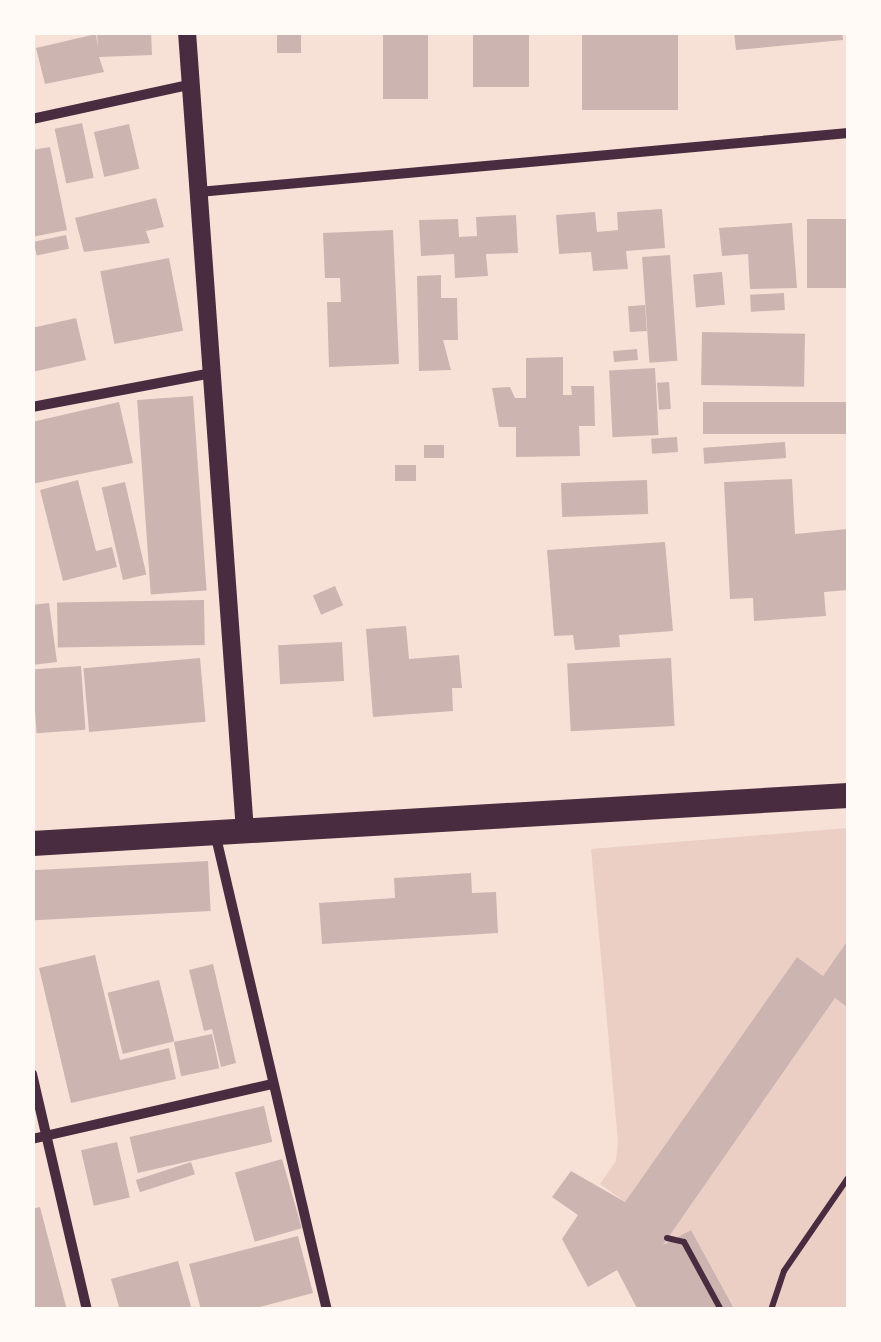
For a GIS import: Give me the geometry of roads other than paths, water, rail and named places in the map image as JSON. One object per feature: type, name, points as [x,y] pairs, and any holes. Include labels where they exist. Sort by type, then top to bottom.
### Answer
[{"type":"main road","points":[[32,843],[848,796]]},
{"type":"street","points":[[187,32],[245,831]]},
{"type":"street","points":[[32,119],[192,83]]},
{"type":"street","points":[[198,192],[848,133]]},
{"type":"street","points":[[32,407],[212,373]]},
{"type":"street","points":[[215,832],[327,1310]]},
{"type":"street","points":[[32,1074],[39,1138],[87,1310]]},
{"type":"street","points":[[39,1138],[272,1084]]}]
